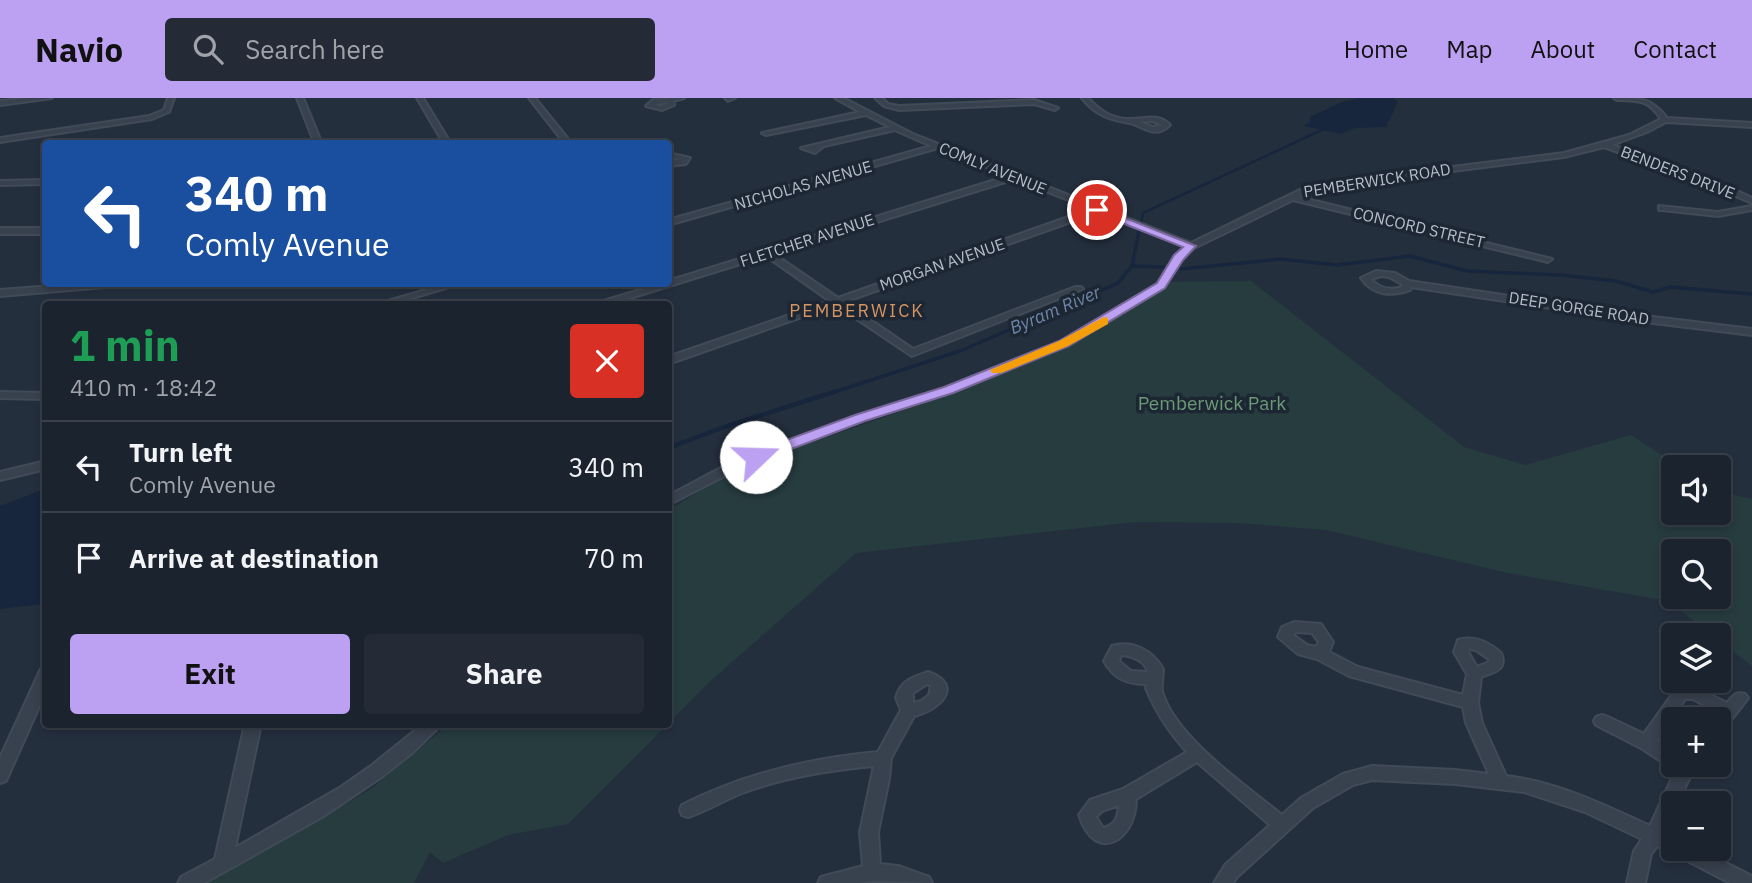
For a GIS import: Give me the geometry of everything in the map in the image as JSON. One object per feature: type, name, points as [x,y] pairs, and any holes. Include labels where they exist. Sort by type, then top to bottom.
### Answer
[{"type":"street","points":[[0,103],[49,98]]},
{"type":"street","points":[[0,140],[150,118],[167,111],[171,98]]},
{"type":"street","points":[[300,98],[316,140]]},
{"type":"street","points":[[420,98],[446,140]]},
{"type":"street","points":[[532,98],[564,140]]},
{"type":"street","points":[[670,101],[681,98]]},
{"type":"street","name":"COMLY AVENUE","points":[[840,98],[894,128],[1191,246]]},
{"type":"street","points":[[878,98],[886,105],[899,108],[1029,102],[1055,108]]},
{"type":"street","points":[[1085,98],[1097,111],[1136,122]]},
{"type":"street","points":[[1617,98],[1644,98],[1658,109],[1665,120],[1752,125]]},
{"type":"street","points":[[766,133],[864,113]]},
{"type":"street","name":"PEMBERWICK ROAD","points":[[672,499],[736,465],[860,418],[948,390],[1064,344],[1161,286],[1178,258],[1191,246],[1290,197],[1334,184],[1564,155],[1652,128],[1665,120]]},
{"type":"street","points":[[820,146],[894,128]]},
{"type":"street","name":"BENDERS DRIVE","points":[[1603,144],[1708,181],[1752,201]]},
{"type":"street","name":"NICHOLAS AVENUE","points":[[672,222],[938,146]]},
{"type":"street","points":[[672,156],[686,158],[682,162],[672,163]]},
{"type":"street","name":"FLETCHER AVENUE","points":[[672,282],[1013,177]]},
{"type":"street","points":[[0,183],[42,182]]},
{"type":"street","name":"CONCORD STREET","points":[[1290,197],[1548,259]]},
{"type":"street","points":[[1662,208],[1718,214],[1752,208]]},
{"type":"street","name":"MORGAN AVENUE","points":[[672,360],[1097,210]]},
{"type":"street","points":[[0,232],[42,230]]},
{"type":"street","points":[[766,253],[912,353],[1078,289]]},
{"type":"street","name":"DEEP GORGE ROAD","points":[[1406,283],[1637,318],[1752,332]]},
{"type":"street","points":[[0,293],[71,287]]},
{"type":"street","points":[[394,301],[443,287]]},
{"type":"street","name":"FLETCHER AVENUE","points":[[613,301],[657,287]]},
{"type":"street","points":[[0,395],[42,396]]},
{"type":"street","points":[[0,476],[42,466]]},
{"type":"street","points":[[1321,654],[1354,672],[1470,704]]},
{"type":"street","points":[[1474,674],[1470,704],[1474,723],[1501,782]]},
{"type":"street","points":[[1152,678],[1152,691],[1173,728],[1281,824]]},
{"type":"street","points":[[0,776],[42,682]]},
{"type":"street","points":[[1672,707],[1681,694],[1695,694],[1720,707]]},
{"type":"street","points":[[1731,708],[1740,698]]},
{"type":"street","points":[[872,871],[869,832],[883,758],[909,710]]},
{"type":"street","points":[[1602,722],[1661,751]]},
{"type":"street","points":[[1647,743],[1661,723]]},
{"type":"street","points":[[223,863],[252,728]]},
{"type":"street","points":[[187,883],[374,775],[429,728]]},
{"type":"street","points":[[1128,795],[1199,753]]},
{"type":"street","points":[[688,810],[716,795],[785,772],[836,761],[883,758]]},
{"type":"street","points":[[1223,883],[1231,871],[1281,824],[1332,788],[1349,779],[1372,774],[1524,785],[1590,806],[1661,839]]},
{"type":"street","points":[[1636,883],[1643,850],[1654,836],[1677,777]]},
{"type":"street","points":[[1705,861],[1747,883]]},
{"type":"street","points":[[827,883],[872,871],[903,874],[923,883]]},
{"type":"green space","name":"Pemberwick Park","points":[[1251,281],[1464,447],[1525,465],[1631,435],[1662,455],[1661,525],[1731,525],[1731,492],[1752,499],[1752,666],[1731,650],[1731,623],[1696,623],[1678,609],[1731,609],[1731,539],[1661,539],[1661,600],[1508,573],[1326,530],[1238,523],[1134,522],[856,553],[706,685],[672,720],[672,508],[730,473],[764,459],[970,387],[1066,348],[1158,293],[1170,282]]},
{"type":"green space","points":[[444,728],[664,728],[568,824],[508,835],[443,863],[430,852],[414,883],[208,883],[371,789]]},
{"type":"water","points":[[1360,98],[1393,98],[1398,102],[1386,127],[1355,128],[1341,134],[1304,126],[1310,122],[1310,117],[1342,102]]},
{"type":"water","points":[[42,490],[42,604],[0,609],[0,506]]},
{"type":"waterway","name":"Byram River","points":[[1140,228],[1143,213],[1326,128]]},
{"type":"waterway","name":"Byram River","points":[[1132,266],[1140,226]]},
{"type":"waterway","points":[[1181,269],[1281,259],[1337,265],[1410,256],[1467,271],[1561,275],[1616,281],[1653,292],[1671,287],[1752,294]]},
{"type":"waterway","name":"Byram River","points":[[828,394],[960,351],[1118,283],[1132,266]]},
{"type":"waterway","points":[[1132,266],[1163,267]]},
{"type":"waterway","name":"Byram River","points":[[672,447],[834,392]]},
{"type":"slow traffic","points":[[996,370],[1064,344],[1104,321]]},
{"type":"district","name":"PEMBERWICK","points":[[857,311]]},
{"type":"route","points":[[756,457],[860,418],[948,390],[1064,344],[1161,286],[1178,258],[1191,246],[1097,210]]}]
